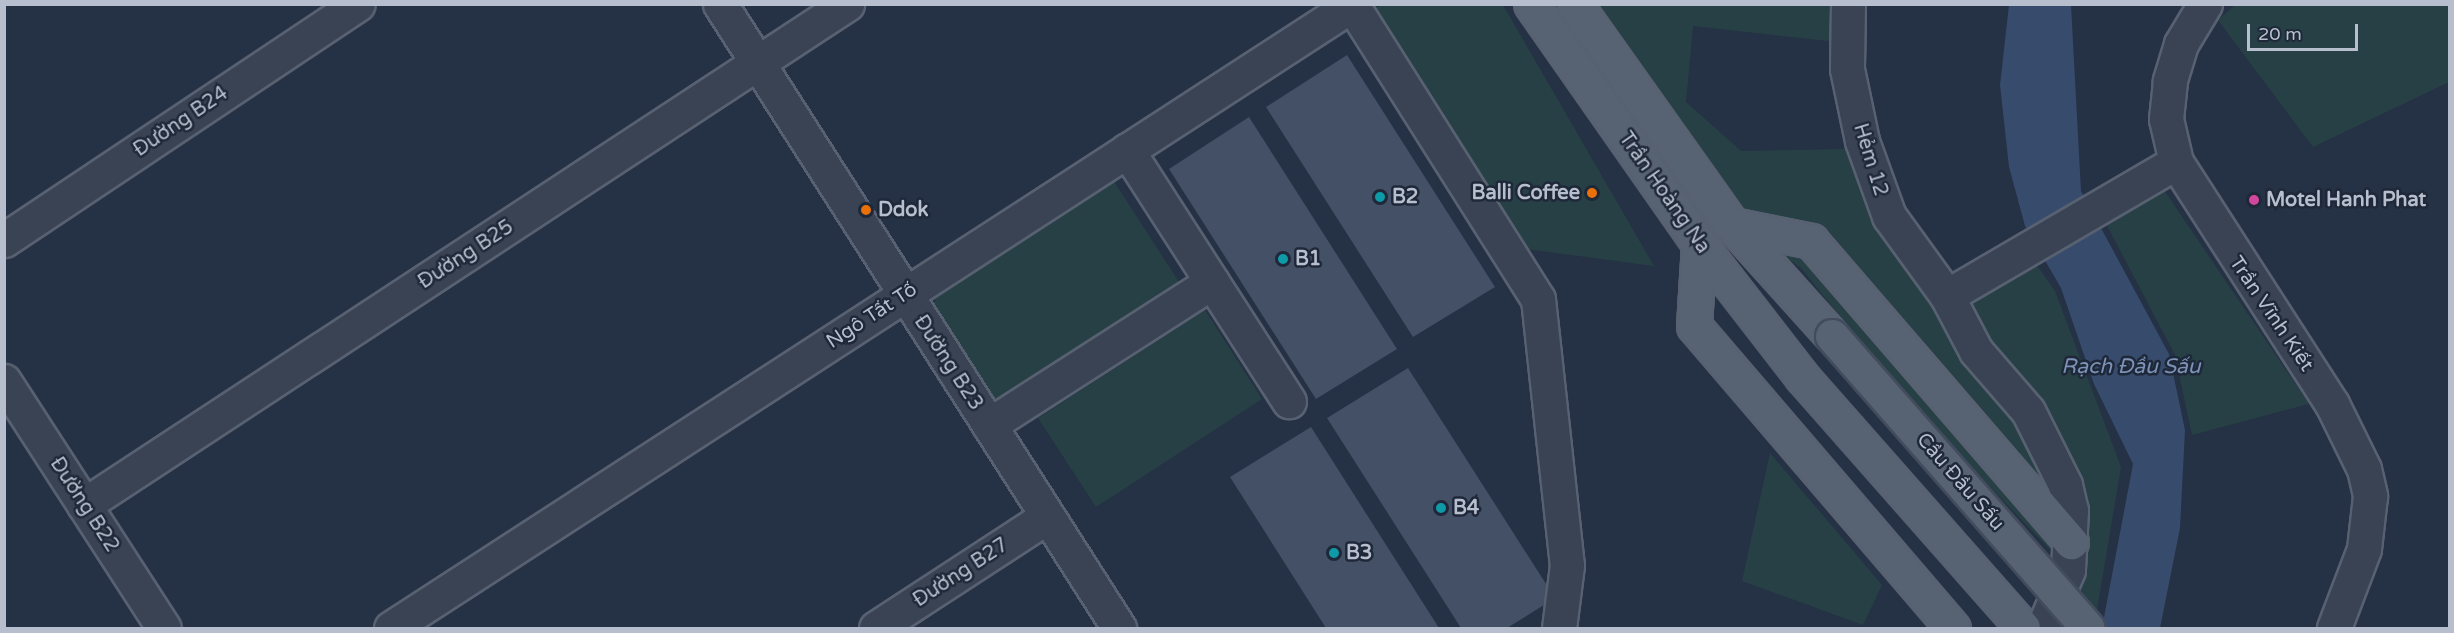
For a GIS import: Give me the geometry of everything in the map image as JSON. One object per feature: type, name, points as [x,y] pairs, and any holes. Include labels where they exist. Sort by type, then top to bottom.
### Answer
[{"type":"main road","name":"Trần Hoàng Na","points":[[1531,4],[1699,244],[1802,377],[2023,628]]},
{"type":"main road","name":"Trần Hoàng Na","points":[[1575,4],[1732,225],[1832,336]]},
{"type":"main road","points":[[1732,225],[1811,241],[2071,542]]},
{"type":"main road","points":[[1699,244],[1694,326],[1953,628]]},
{"type":"main road","name":"Cầu Đầu Sấu","points":[[1832,336],[2088,628]]},
{"type":"street","name":"Đường B24","points":[[4,240],[358,4]]},
{"type":"street","name":"Đường B23","points":[[720,4],[903,295],[1119,628]]},
{"type":"street","name":"Đường B25","points":[[84,505],[847,4]]},
{"type":"street","name":"Hẻm 12","points":[[1848,4],[1847,69],[1862,141],[1889,216],[1947,296],[1976,351],[2028,411],[2065,485],[2071,542],[2065,580],[2043,628]]},
{"type":"street","name":"Trần Vĩnh Kiết","points":[[2205,4],[2181,44],[2170,81],[2166,119],[2176,162],[2332,404],[2364,469],[2370,496],[2366,539],[2334,628]]},
{"type":"street","points":[[1352,5],[1538,299],[1567,564],[1559,628]]},
{"type":"street","name":"Ngô Tất Tố","points":[[391,628],[1352,5]]},
{"type":"street","points":[[1127,150],[1289,401]]},
{"type":"street","points":[[1947,296],[2097,206],[2176,162]]},
{"type":"street","points":[[989,425],[1212,282]]},
{"type":"street","name":"Đường B22","points":[[4,381],[164,628]]},
{"type":"street","name":"Đường B27","points":[[876,628],[1046,517]]},
{"type":"green space","points":[[1381,5],[1503,5],[1654,266],[1526,249],[1371,12]]},
{"type":"green space","points":[[1585,5],[1837,5],[1837,42],[1693,26],[1686,102],[1741,151],[1850,149],[2018,419],[2053,492],[2052,552],[1910,403],[1801,268],[1750,232],[1699,214]]},
{"type":"green space","points":[[2235,5],[2449,5],[2449,82],[2313,147],[2218,20]]},
{"type":"green space","points":[[1113,180],[1181,285],[997,403],[935,308],[935,296]]},
{"type":"green space","points":[[2160,184],[2309,404],[2192,435],[2175,355],[2101,214]]},
{"type":"green space","points":[[2034,261],[2055,291],[2121,467],[2094,628],[2051,628],[2080,513],[1962,303]]},
{"type":"green space","points":[[1205,310],[1262,399],[1096,507],[1038,418]]},
{"type":"green space","points":[[1770,453],[1882,585],[1863,625],[1742,581]]},
{"type":"water","name":"Rạch Đầu Sấu","points":[[2009,5],[2071,5],[2081,191],[2169,354],[2185,430],[2180,528],[2160,628],[2102,628],[2133,464],[2094,384],[2061,288],[2025,226],[2009,167],[2000,85]]},
{"type":"building","name":"B2","points":[[1347,55],[1495,287],[1413,337],[1266,107]]},
{"type":"building","name":"B1","points":[[1249,117],[1397,349],[1316,399],[1169,169]]},
{"type":"building","name":"B4","points":[[1408,368],[1555,598],[1507,628],[1461,628],[1327,418]]},
{"type":"building","name":"B3","points":[[1311,427],[1439,628],[1326,628],[1230,477]]},
{"type":"place","name":"Balli Coffee","points":[[1592,193]]},
{"type":"place","name":"B2","points":[[1380,197]]},
{"type":"place","name":"Motel Hanh Phat","points":[[2254,200]]},
{"type":"place","name":"Ddok","points":[[866,210]]},
{"type":"place","name":"B1","points":[[1283,259]]},
{"type":"place","name":"B4","points":[[1441,508]]},
{"type":"place","name":"B3","points":[[1334,553]]}]
